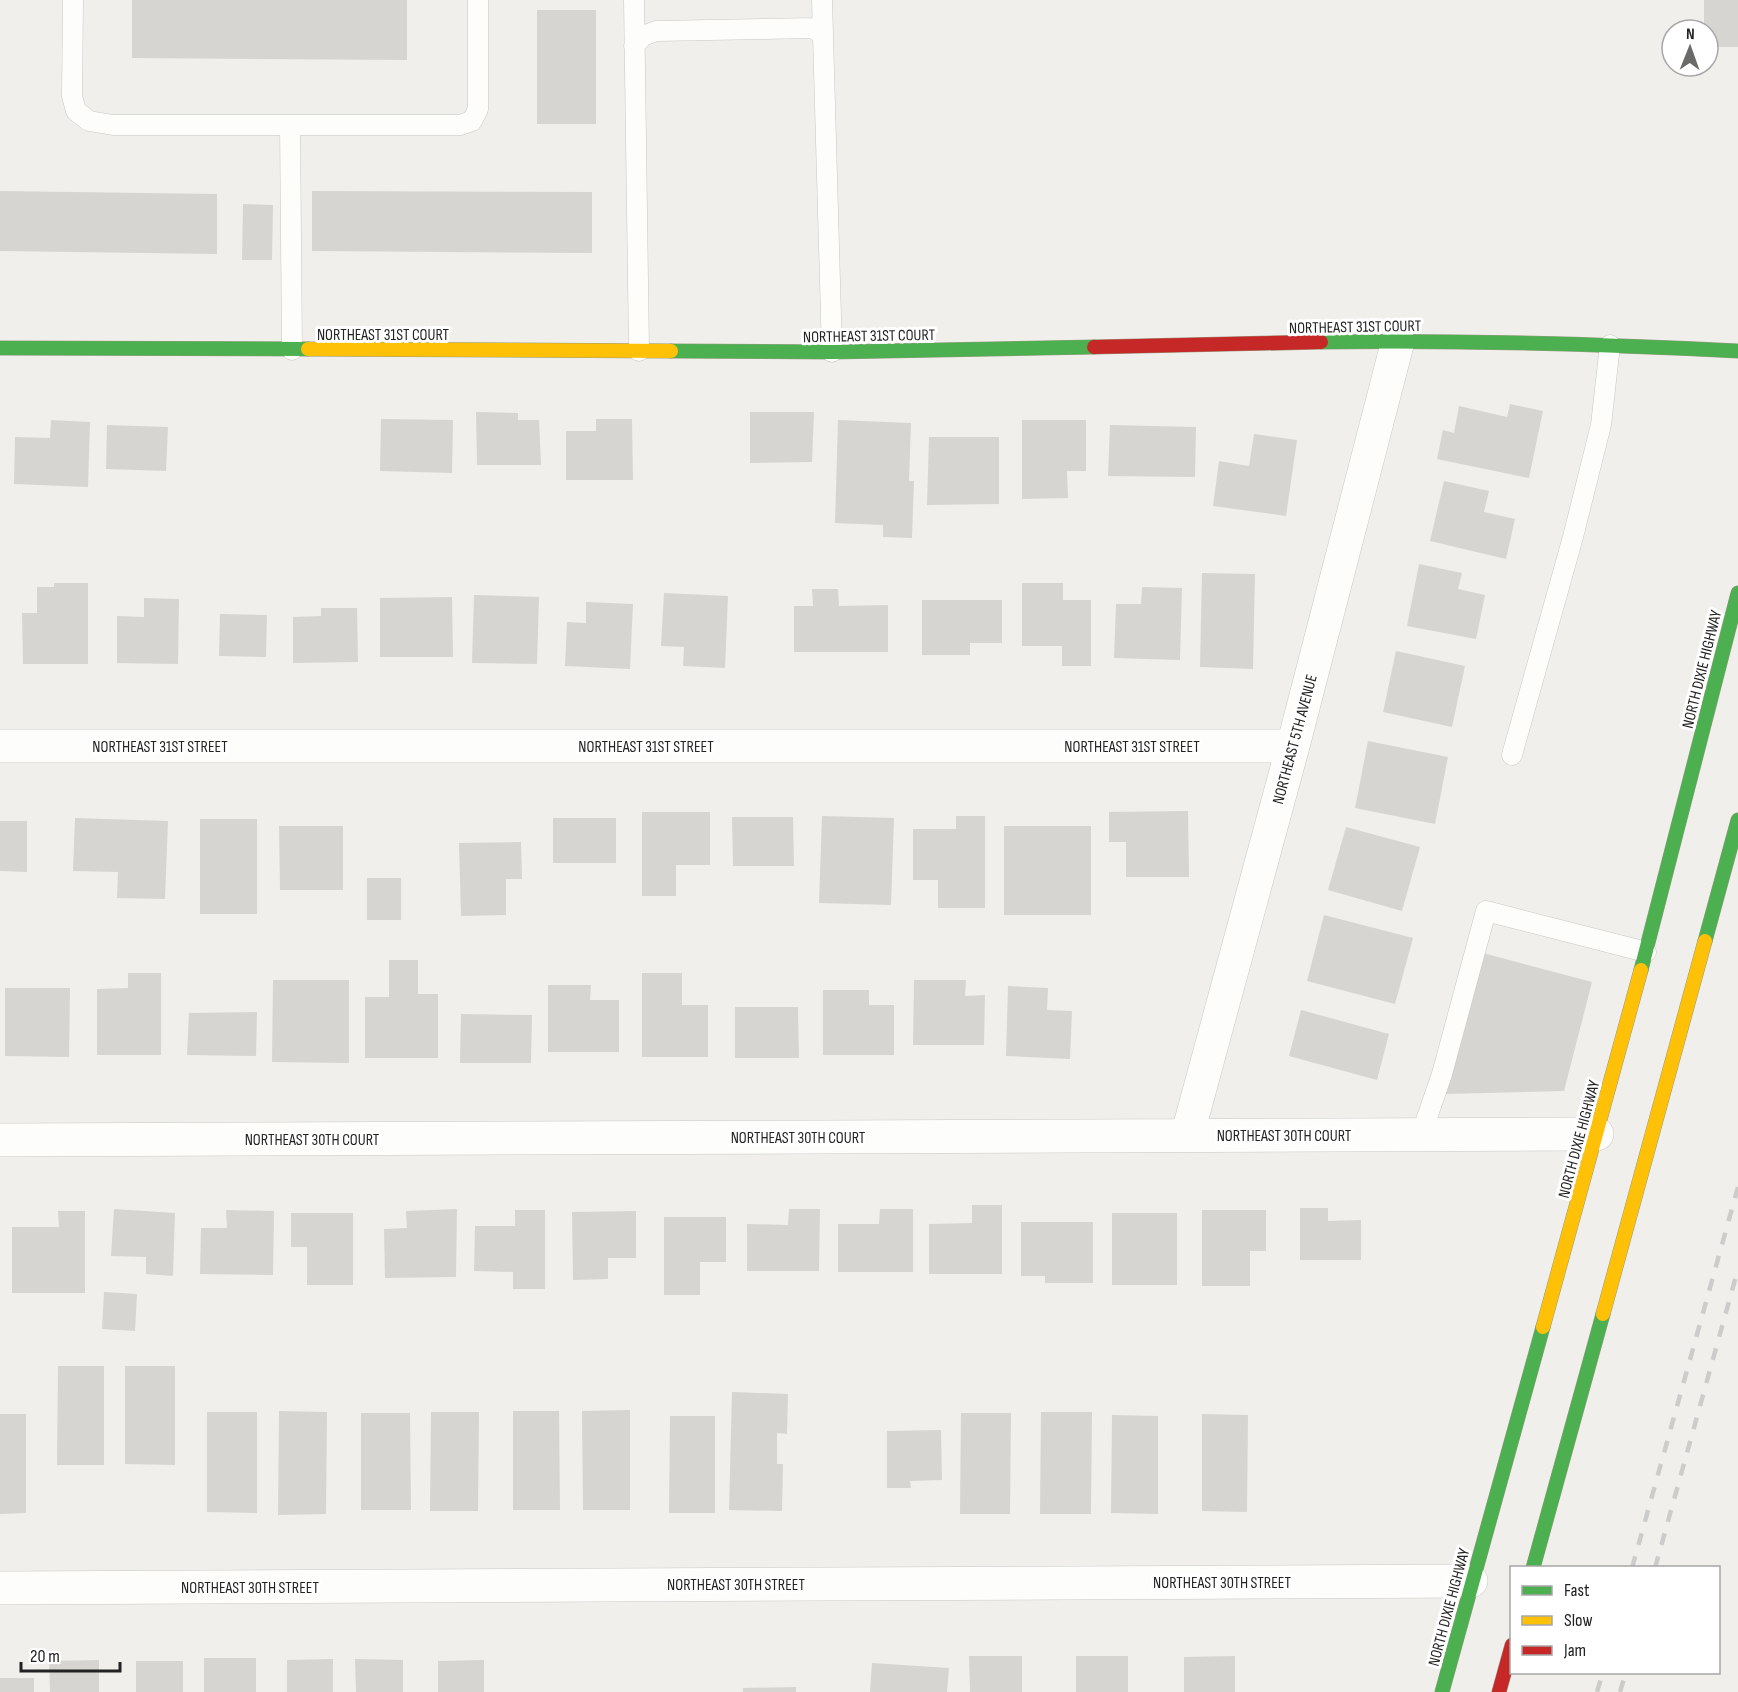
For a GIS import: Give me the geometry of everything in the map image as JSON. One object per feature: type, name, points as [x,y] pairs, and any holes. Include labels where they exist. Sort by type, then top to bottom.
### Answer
[{"type":"main road","name":"NORTHEAST 31ST COURT","points":[[0,348],[832,352],[1398,341],[1610,345],[1738,351]]},
{"type":"main road","name":"NORTH DIXIE HIGHWAY","points":[[1442,1692],[1597,1134],[1738,593]]},
{"type":"main road","points":[[1534,1566],[1738,820]]},
{"type":"main road","points":[[1499,1692],[1510,1652]]},
{"type":"street","name":"NORTHEAST 5TH AVENUE","points":[[1187,1136],[1293,746],[1398,341]]},
{"type":"street","name":"NORTHEAST 31ST STREET","points":[[0,746],[1293,746]]},
{"type":"street","name":"NORTHEAST 30TH COURT","points":[[0,1140],[1597,1134]]},
{"type":"street","name":"NORTHEAST 30TH STREET","points":[[0,1588],[1471,1581]]},
{"type":"lane","points":[[72,0],[72,96],[76,111],[89,120],[113,125],[460,125],[472,121],[479,103],[478,0]]},
{"type":"lane","points":[[634,0],[639,351]]},
{"type":"lane","points":[[822,0],[832,352]]},
{"type":"lane","points":[[634,46],[643,36],[656,31],[813,28],[823,35]]},
{"type":"lane","points":[[290,125],[292,350]]},
{"type":"lane","points":[[1512,755],[1573,537],[1601,425],[1610,345]]},
{"type":"lane","points":[[1421,1135],[1442,1074],[1486,911],[1646,952]]},
{"type":"building","points":[[132,0],[407,0],[407,60],[132,58]]},
{"type":"building","points":[[1704,0],[1738,0],[1738,47],[1720,47],[1720,18],[1704,18]]},
{"type":"building","points":[[537,10],[596,10],[596,124],[537,124]]},
{"type":"building","points":[[0,191],[217,194],[217,254],[0,251]]},
{"type":"building","points":[[312,191],[592,192],[592,253],[312,251]]},
{"type":"building","points":[[243,204],[273,205],[272,260],[242,260]]},
{"type":"building","points":[[1510,404],[1543,411],[1529,478],[1437,459],[1443,430],[1454,433],[1459,406],[1507,417]]},
{"type":"building","points":[[476,412],[518,413],[518,420],[539,420],[541,465],[477,465]]},
{"type":"building","points":[[750,412],[814,412],[812,462],[750,463]]},
{"type":"building","points":[[381,419],[453,420],[452,473],[380,471]]},
{"type":"building","points":[[596,419],[632,419],[633,480],[566,480],[566,431],[596,431]]},
{"type":"building","points":[[51,420],[90,422],[88,487],[14,484],[15,437],[50,438]]},
{"type":"building","points":[[838,420],[911,423],[909,481],[914,481],[912,538],[883,537],[883,525],[835,523]]},
{"type":"building","points":[[1022,420],[1086,420],[1086,471],[1067,471],[1068,498],[1022,499]]},
{"type":"building","points":[[107,425],[168,427],[166,471],[106,469]]},
{"type":"building","points":[[1110,425],[1196,427],[1195,477],[1108,476]]},
{"type":"building","points":[[1254,434],[1297,440],[1286,516],[1213,506],[1219,461],[1249,466]]},
{"type":"building","points":[[929,437],[999,437],[999,504],[927,505]]},
{"type":"building","points":[[1444,481],[1489,491],[1484,512],[1515,519],[1506,559],[1430,541]]},
{"type":"building","points":[[1419,564],[1462,573],[1458,589],[1485,595],[1476,639],[1407,626]]},
{"type":"building","points":[[1202,573],[1255,574],[1253,669],[1200,667]]},
{"type":"building","points":[[54,583],[88,583],[88,664],[23,664],[22,613],[37,613],[37,587],[54,587]]},
{"type":"building","points":[[1022,583],[1063,583],[1063,600],[1091,600],[1091,666],[1062,666],[1062,646],[1022,646]]},
{"type":"building","points":[[1142,587],[1182,588],[1180,660],[1114,658],[1116,604],[1141,604]]},
{"type":"building","points":[[812,589],[838,589],[839,606],[888,605],[888,652],[794,652],[794,606],[813,606]]},
{"type":"building","points":[[664,593],[728,596],[725,668],[683,666],[684,647],[661,646]]},
{"type":"building","points":[[474,595],[539,597],[537,664],[472,663]]},
{"type":"building","points":[[452,597],[453,657],[380,657],[380,598]]},
{"type":"building","points":[[144,598],[179,599],[178,664],[117,663],[117,616],[144,617]]},
{"type":"building","points":[[922,600],[1002,600],[1002,643],[970,643],[970,655],[922,655]]},
{"type":"building","points":[[586,602],[633,604],[630,669],[565,666],[567,622],[586,623]]},
{"type":"building","points":[[321,608],[357,608],[358,662],[293,663],[293,617],[321,616]]},
{"type":"building","points":[[220,614],[267,615],[266,657],[219,656]]},
{"type":"building","points":[[1396,651],[1465,666],[1452,727],[1383,712]]},
{"type":"building","points":[[1368,741],[1448,757],[1435,824],[1355,808]]},
{"type":"building","points":[[1188,811],[1189,877],[1126,877],[1126,842],[1109,842],[1109,812]]},
{"type":"building","points":[[642,812],[710,812],[710,865],[676,865],[676,896],[642,896]]},
{"type":"building","points":[[822,816],[894,818],[891,905],[819,903]]},
{"type":"building","points":[[956,816],[985,816],[985,908],[938,908],[938,880],[913,880],[913,829],[956,829]]},
{"type":"building","points":[[732,817],[793,817],[794,866],[733,866]]},
{"type":"building","points":[[75,818],[168,821],[165,899],[117,898],[118,872],[73,871]]},
{"type":"building","points":[[553,818],[616,818],[616,863],[553,863]]},
{"type":"building","points":[[200,819],[257,819],[257,914],[200,914]]},
{"type":"building","points":[[0,821],[27,821],[27,872],[0,871]]},
{"type":"building","points":[[279,826],[343,826],[343,890],[280,890]]},
{"type":"building","points":[[1004,826],[1091,826],[1091,915],[1004,915]]},
{"type":"building","points":[[1346,827],[1420,847],[1402,911],[1328,890]]},
{"type":"building","points":[[521,842],[522,879],[506,879],[506,915],[461,916],[459,843]]},
{"type":"building","points":[[367,878],[401,878],[401,920],[367,920]]},
{"type":"building","points":[[1324,915],[1413,938],[1395,1004],[1307,981]]},
{"type":"building","points":[[1483,953],[1592,982],[1564,1091],[1445,1094]]},
{"type":"building","points":[[389,960],[418,960],[418,994],[438,994],[438,1058],[365,1058],[365,997],[389,997]]},
{"type":"building","points":[[128,973],[161,973],[161,1055],[97,1055],[97,989],[128,988]]},
{"type":"building","points":[[642,973],[682,973],[682,1005],[708,1005],[708,1057],[642,1057]]},
{"type":"building","points":[[273,980],[349,980],[349,1063],[272,1062]]},
{"type":"building","points":[[914,980],[966,980],[965,996],[985,995],[984,1045],[913,1045]]},
{"type":"building","points":[[548,985],[591,985],[590,1000],[619,1000],[619,1052],[548,1052]]},
{"type":"building","points":[[1008,986],[1048,988],[1047,1010],[1072,1011],[1070,1059],[1006,1056]]},
{"type":"building","points":[[5,988],[70,988],[69,1057],[5,1056]]},
{"type":"building","points":[[823,990],[869,990],[869,1005],[894,1005],[894,1055],[823,1055]]},
{"type":"building","points":[[735,1007],[798,1007],[799,1058],[735,1058]]},
{"type":"building","points":[[1301,1010],[1389,1034],[1377,1080],[1289,1056]]},
{"type":"building","points":[[257,1012],[256,1056],[187,1055],[189,1013]]},
{"type":"building","points":[[461,1014],[532,1015],[531,1063],[460,1063]]},
{"type":"building","points":[[972,1205],[1002,1205],[1002,1274],[929,1274],[929,1224],[972,1223]]},
{"type":"building","points":[[1300,1208],[1328,1208],[1328,1221],[1361,1220],[1361,1260],[1300,1260]]},
{"type":"building","points":[[114,1209],[175,1213],[173,1276],[146,1274],[146,1257],[111,1256]]},
{"type":"building","points":[[457,1209],[456,1277],[385,1278],[384,1229],[407,1228],[406,1211]]},
{"type":"building","points":[[789,1209],[820,1209],[819,1271],[747,1271],[747,1224],[788,1225]]},
{"type":"building","points":[[880,1209],[913,1209],[913,1272],[838,1272],[838,1224],[879,1224]]},
{"type":"building","points":[[226,1210],[274,1211],[273,1275],[200,1274],[201,1228],[227,1228]]},
{"type":"building","points":[[515,1210],[545,1210],[545,1289],[513,1289],[513,1272],[474,1271],[475,1226],[515,1226]]},
{"type":"building","points":[[1202,1210],[1266,1210],[1266,1251],[1250,1251],[1250,1286],[1202,1286]]},
{"type":"building","points":[[58,1211],[85,1211],[85,1293],[12,1293],[12,1227],[59,1227]]},
{"type":"building","points":[[636,1211],[636,1258],[608,1258],[608,1279],[573,1280],[572,1212]]},
{"type":"building","points":[[291,1213],[353,1213],[353,1285],[307,1285],[307,1247],[291,1247]]},
{"type":"building","points":[[1112,1213],[1177,1213],[1177,1285],[1112,1285]]},
{"type":"building","points":[[664,1217],[726,1217],[726,1262],[700,1262],[700,1295],[664,1295]]},
{"type":"building","points":[[1021,1222],[1093,1222],[1093,1283],[1045,1283],[1045,1276],[1021,1276]]},
{"type":"building","points":[[104,1292],[137,1294],[135,1331],[102,1329]]},
{"type":"building","points":[[58,1366],[104,1366],[104,1465],[57,1465]]},
{"type":"building","points":[[125,1366],[175,1366],[175,1465],[125,1464]]},
{"type":"building","points":[[732,1392],[788,1394],[787,1434],[777,1433],[777,1464],[783,1464],[782,1511],[729,1510]]},
{"type":"building","points":[[630,1410],[630,1510],[583,1510],[582,1411]]},
{"type":"building","points":[[279,1411],[327,1412],[326,1514],[278,1515]]},
{"type":"building","points":[[513,1411],[559,1411],[560,1510],[513,1510]]},
{"type":"building","points":[[207,1412],[257,1412],[257,1513],[207,1512]]},
{"type":"building","points":[[431,1412],[479,1412],[478,1511],[430,1511]]},
{"type":"building","points":[[1041,1412],[1092,1412],[1091,1514],[1040,1514]]},
{"type":"building","points":[[361,1413],[410,1413],[411,1510],[361,1510]]},
{"type":"building","points":[[961,1413],[1011,1413],[1010,1514],[960,1514]]},
{"type":"building","points":[[0,1414],[26,1414],[26,1513],[0,1514]]},
{"type":"building","points":[[1202,1414],[1248,1415],[1247,1512],[1202,1511]]},
{"type":"building","points":[[1112,1415],[1158,1416],[1158,1514],[1111,1513]]},
{"type":"building","points":[[670,1416],[715,1416],[715,1513],[669,1513]]},
{"type":"building","points":[[941,1430],[942,1480],[910,1481],[911,1488],[887,1488],[887,1431]]},
{"type":"building","points":[[969,1656],[1022,1656],[1022,1692],[970,1692]]},
{"type":"building","points":[[1076,1656],[1128,1656],[1128,1692],[1076,1692]]},
{"type":"building","points":[[1235,1656],[1235,1692],[1184,1692],[1184,1657]]},
{"type":"building","points":[[204,1658],[256,1658],[256,1692],[204,1692]]},
{"type":"building","points":[[333,1659],[333,1692],[287,1692],[287,1660]]},
{"type":"building","points":[[355,1659],[403,1660],[403,1692],[356,1692]]},
{"type":"building","points":[[99,1660],[99,1692],[50,1692],[49,1661]]},
{"type":"building","points":[[484,1660],[484,1692],[438,1692],[438,1661]]},
{"type":"building","points":[[136,1661],[183,1661],[183,1692],[136,1692]]},
{"type":"building","points":[[872,1663],[949,1668],[947,1692],[870,1692]]},
{"type":"building","points":[[0,1678],[34,1678],[34,1692],[0,1692]]},
{"type":"building","points":[[796,1687],[796,1692],[743,1692],[743,1688]]},
{"type":"railway","points":[[1633,1566],[1738,1187]]},
{"type":"railway","points":[[1656,1566],[1738,1269]]},
{"type":"railway","points":[[1597,1692],[1602,1674]]},
{"type":"railway","points":[[1620,1692],[1625,1674]]},
{"type":"traffic: fast","points":[[1321,342],[1530,343],[1738,351]]},
{"type":"traffic: fast","points":[[671,351],[832,352],[1094,347]]},
{"type":"traffic: fast","points":[[0,348],[308,349]]},
{"type":"traffic: fast","points":[[1641,970],[1738,593]]},
{"type":"traffic: fast","points":[[1705,941],[1738,820]]},
{"type":"traffic: fast","points":[[1534,1566],[1603,1314]]},
{"type":"traffic: fast","points":[[1442,1692],[1543,1327]]},
{"type":"traffic: slow","points":[[308,349],[671,351]]},
{"type":"traffic: slow","points":[[1603,1314],[1705,941]]},
{"type":"traffic: slow","points":[[1543,1327],[1641,970]]},
{"type":"traffic: jam","points":[[1094,347],[1321,342]]},
{"type":"traffic: jam","points":[[1499,1692],[1510,1652]]}]
